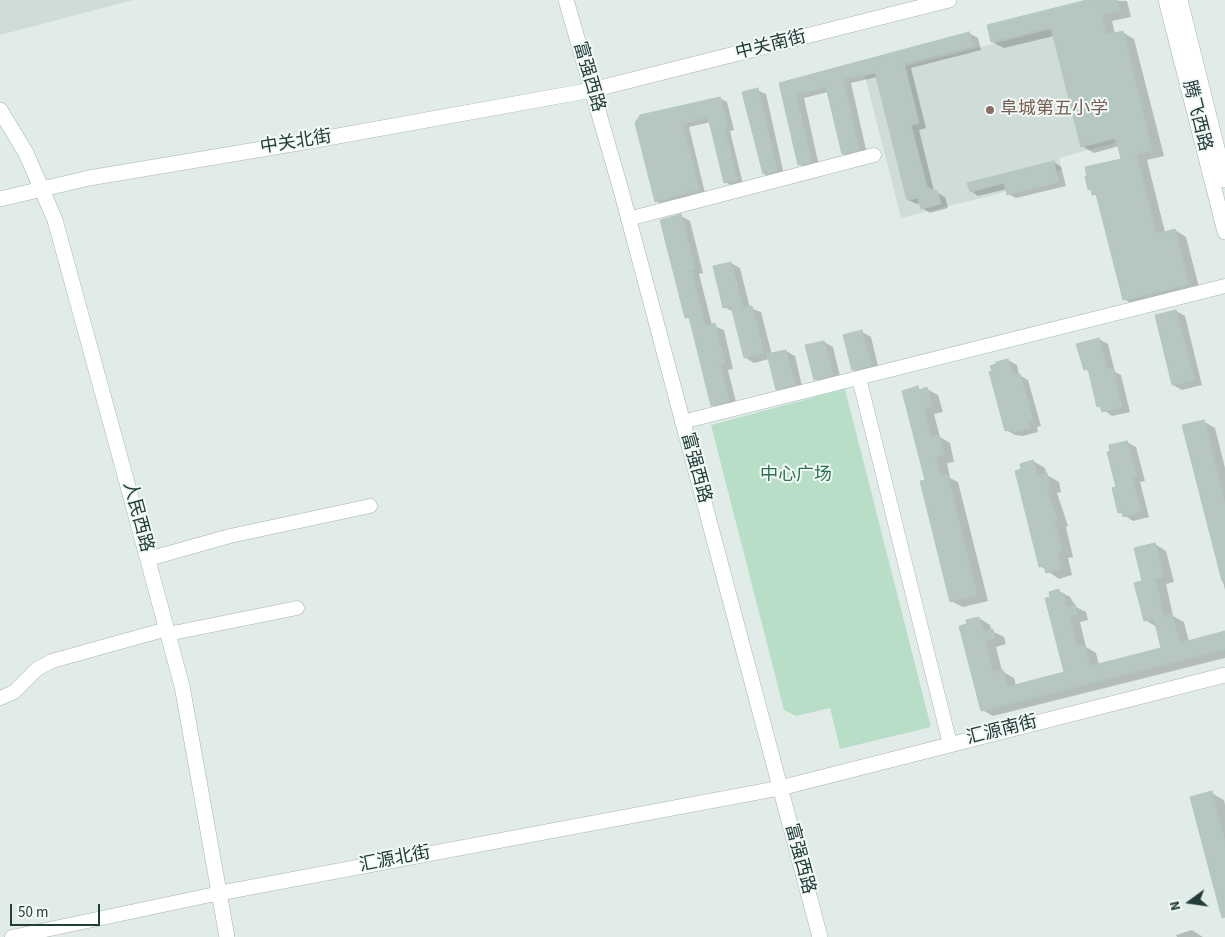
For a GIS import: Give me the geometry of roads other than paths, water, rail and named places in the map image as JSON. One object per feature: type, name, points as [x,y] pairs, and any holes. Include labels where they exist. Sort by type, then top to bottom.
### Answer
[{"type":"street","name":"富强西路","points":[[566,0],[628,219],[820,937]]},
{"type":"street","name":"中关南街","points":[[592,90],[949,0]]},
{"type":"street","name":"腾飞西路","points":[[1166,0],[1225,232]]},
{"type":"street","name":"腾飞西路","points":[[1180,0],[1225,180]]},
{"type":"street","name":"中关北街","points":[[0,199],[134,170],[316,140],[592,90]]},
{"type":"street","name":"人民西路","points":[[0,110],[26,153],[55,220],[148,558],[187,709],[227,937]]},
{"type":"street","points":[[628,219],[874,155]]},
{"type":"street","points":[[682,422],[1225,286]]},
{"type":"street","points":[[859,378],[950,744]]},
{"type":"street","points":[[148,558],[230,536],[370,506]]},
{"type":"street","points":[[0,698],[14,692],[37,668],[52,661],[168,631],[297,608]]},
{"type":"street","name":"汇源南街","points":[[780,788],[1225,675]]},
{"type":"street","name":"汇源北街","points":[[12,937],[220,893],[780,788]]},
{"type":"place","name":"阜城第五小学","points":[[990,110]]},
{"type":"park label","name":"中心广场","points":[[796,476]]}]
